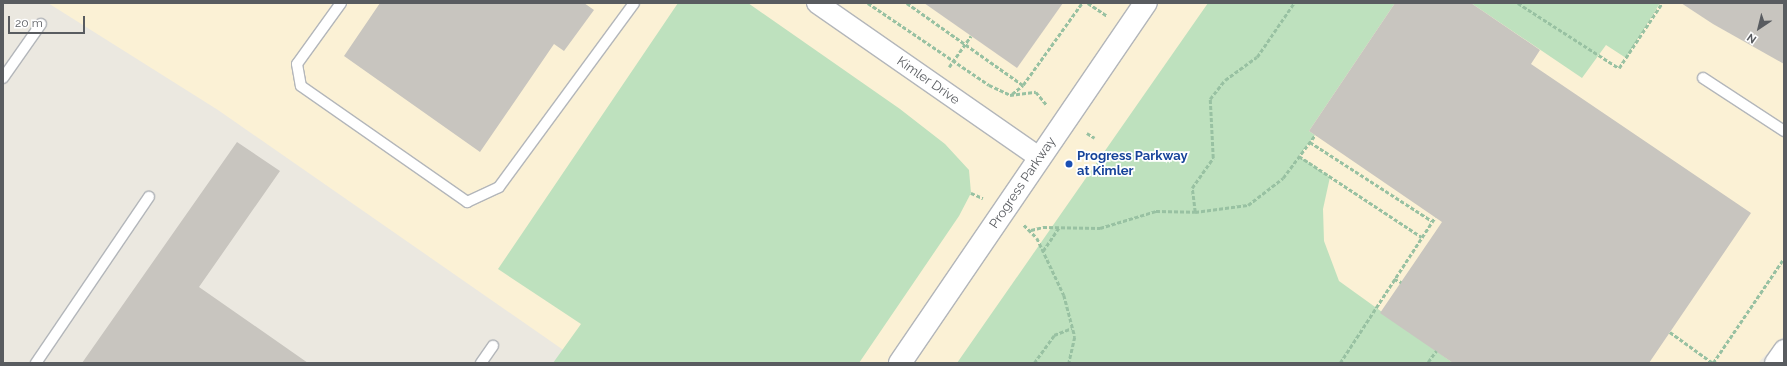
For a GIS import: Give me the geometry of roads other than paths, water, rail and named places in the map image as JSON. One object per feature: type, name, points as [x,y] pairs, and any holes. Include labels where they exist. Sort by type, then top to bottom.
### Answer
[{"type":"street","name":"Kimler Drive","points":[[817,3],[1040,158]]},
{"type":"street","name":"Progress Parkway","points":[[900,363],[1146,3]]},
{"type":"street","points":[[1775,363],[1784,350]]},
{"type":"lane","points":[[341,3],[296,64],[301,86],[467,202],[499,187],[634,3]]},
{"type":"lane","points":[[3,78],[41,24]]},
{"type":"lane","points":[[1703,78],[1784,131]]},
{"type":"lane","points":[[36,363],[150,197]]},
{"type":"lane","points":[[481,363],[493,346]]},
{"type":"place","name":"Progress Parkway at Kimler","points":[[1069,164]]}]
